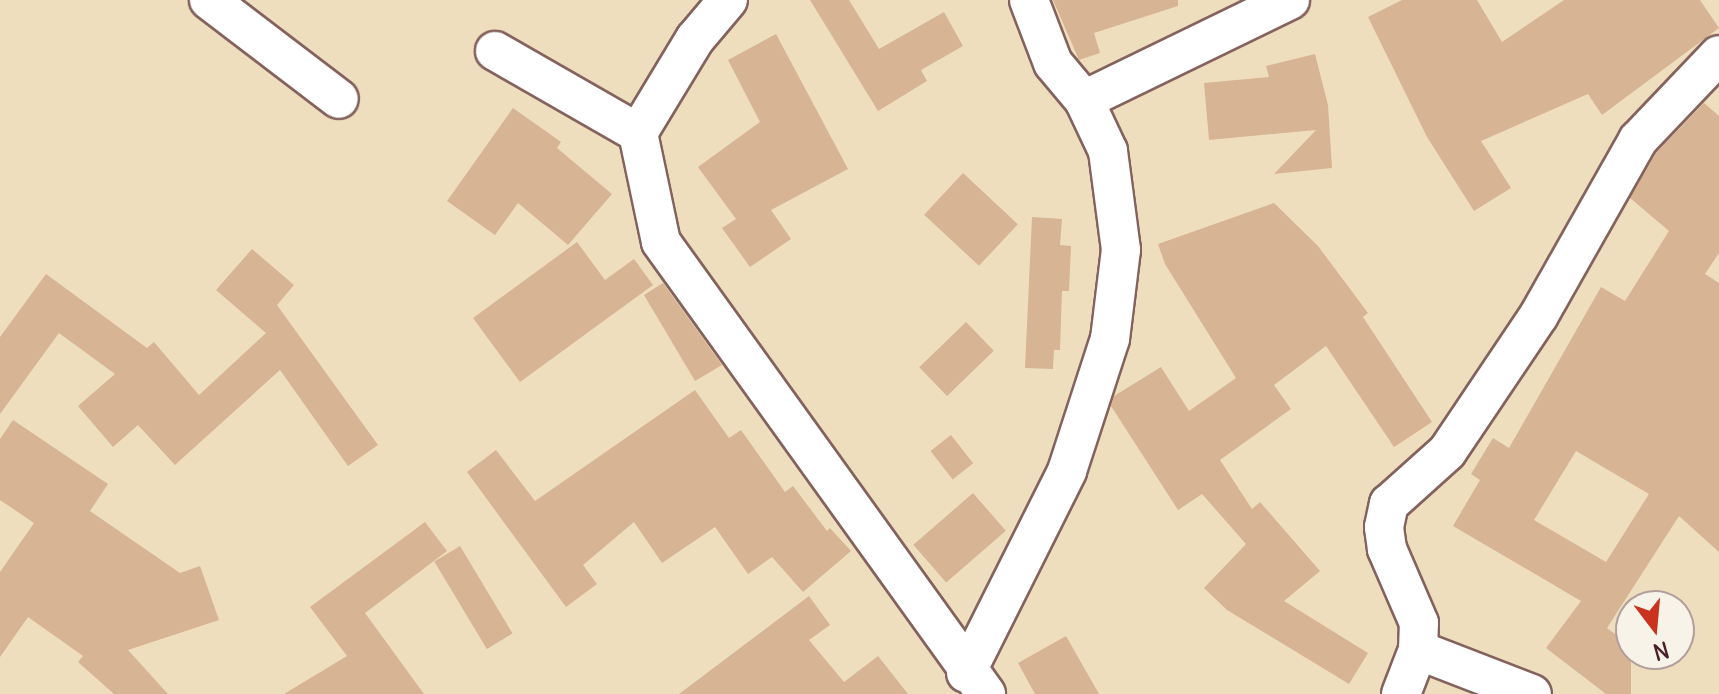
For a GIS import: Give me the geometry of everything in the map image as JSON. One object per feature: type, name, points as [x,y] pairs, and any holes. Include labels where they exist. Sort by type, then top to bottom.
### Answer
[{"type":"street","points":[[209,0],[339,99]]},
{"type":"street","points":[[728,0],[695,39],[638,133],[661,242],[721,319],[976,684]]},
{"type":"street","points":[[976,684],[1067,471],[1110,339],[1121,250],[1108,151],[1084,100],[1053,63],[1029,0]]},
{"type":"street","points":[[1084,100],[1290,0]]},
{"type":"street","points":[[495,51],[638,133]]},
{"type":"street","points":[[1401,694],[1418,650],[1419,623],[1387,549],[1384,527],[1389,504],[1447,452],[1539,315],[1638,140],[1719,55]]},
{"type":"street","points":[[1418,650],[1532,694]]},
{"type":"building","points":[[810,0],[849,0],[879,49],[944,12],[963,46],[921,70],[927,81],[878,111]]},
{"type":"building","points":[[1053,0],[1178,0],[1178,6],[1094,33],[1100,53],[1079,60]]},
{"type":"building","points":[[1402,0],[1477,0],[1502,42],[1564,0],[1700,0],[1719,28],[1602,115],[1588,94],[1481,141],[1511,188],[1474,211],[1427,137],[1368,17]]},
{"type":"building","points":[[776,34],[848,169],[771,210],[791,239],[750,267],[722,228],[736,219],[698,167],[760,122],[728,60]]},
{"type":"building","points":[[1315,54],[1328,105],[1332,168],[1274,174],[1316,130],[1209,140],[1204,83],[1269,77],[1266,66]]},
{"type":"building","points":[[1704,103],[1719,116],[1719,253],[1705,274],[1719,283],[1719,552],[1679,516],[1631,590],[1615,590],[1615,616],[1607,628],[1615,634],[1615,670],[1631,670],[1631,694],[1606,694],[1546,648],[1581,601],[1453,526],[1480,480],[1471,474],[1493,438],[1509,448],[1601,287],[1625,301],[1669,231],[1630,198],[1656,153]],"holes":[[[1576,451],[1649,494],[1606,562],[1534,520]]]},
{"type":"building","points":[[513,108],[561,142],[557,148],[612,194],[568,245],[518,203],[495,235],[447,201]]},
{"type":"building","points":[[963,173],[1018,224],[979,266],[924,215]]},
{"type":"building","points":[[1274,203],[1318,246],[1368,313],[1363,317],[1432,422],[1394,447],[1326,346],[1274,385],[1291,409],[1220,460],[1252,509],[1260,502],[1320,571],[1284,601],[1368,653],[1349,684],[1227,610],[1204,588],[1246,544],[1202,494],[1178,510],[1111,406],[1114,396],[1161,367],[1189,411],[1236,378],[1165,264],[1158,244]]},
{"type":"building","points":[[1032,217],[1062,219],[1060,245],[1071,246],[1069,291],[1062,291],[1060,350],[1054,350],[1053,369],[1025,368]]},
{"type":"building","points":[[577,242],[605,280],[634,259],[653,285],[520,382],[473,318]]},
{"type":"building","points":[[252,249],[294,285],[277,305],[378,445],[348,466],[280,370],[175,465],[138,425],[113,447],[78,406],[115,374],[59,333],[0,414],[0,337],[46,274],[147,348],[154,342],[199,395],[266,333],[216,290]]},
{"type":"building","points":[[663,283],[722,365],[695,381],[644,295]]},
{"type":"building","points":[[966,322],[994,351],[947,396],[919,367]]},
{"type":"building","points":[[695,390],[729,438],[741,430],[785,492],[793,486],[827,531],[830,528],[851,551],[803,592],[772,557],[748,574],[715,527],[662,563],[634,522],[583,565],[597,584],[566,607],[467,472],[496,450],[535,501]]},
{"type":"building","points":[[13,420],[108,484],[90,511],[180,573],[200,566],[219,620],[128,650],[168,694],[114,694],[78,662],[83,656],[28,617],[0,657],[0,572],[34,523],[0,500],[0,439]]},
{"type":"building","points":[[951,435],[973,463],[953,479],[931,451]]},
{"type":"building","points":[[973,493],[1006,531],[946,583],[913,545]]},
{"type":"building","points":[[425,522],[447,551],[365,613],[424,694],[284,694],[347,656],[310,607]]},
{"type":"building","points":[[460,546],[513,633],[487,649],[434,561]]},
{"type":"building","points":[[809,596],[830,625],[809,640],[844,682],[878,656],[908,694],[679,694]]},
{"type":"building","points":[[1066,636],[1099,694],[1035,694],[1018,663]]}]
